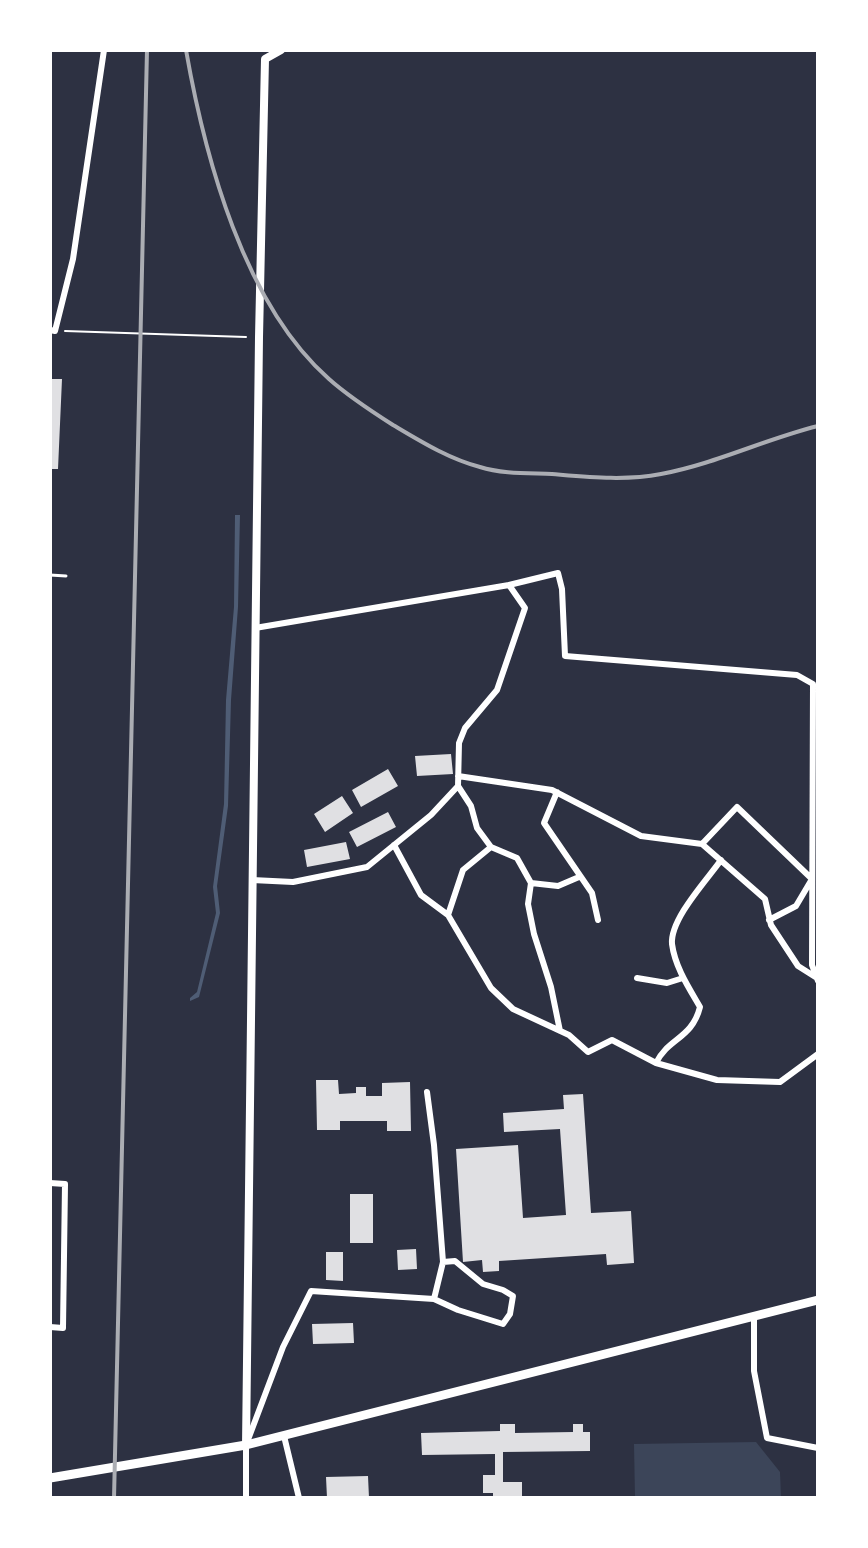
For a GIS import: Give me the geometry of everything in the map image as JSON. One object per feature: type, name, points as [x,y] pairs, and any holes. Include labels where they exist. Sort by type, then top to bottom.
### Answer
[{"type":"main road","points":[[50,1478],[246,1445],[818,1300]]},
{"type":"street","points":[[53,330],[73,259],[104,50]]},
{"type":"street","points":[[246,1498],[255,628],[265,55],[281,50]]},
{"type":"street","points":[[255,628],[509,585],[558,573],[562,589],[565,656],[797,675],[813,684],[816,764],[812,965],[818,979]]},
{"type":"street","points":[[509,585],[525,608],[497,690],[465,728],[459,743],[458,786],[471,806],[477,828],[491,847],[517,858],[531,883],[528,904],[560,1031]]},
{"type":"street","points":[[458,776],[557,792],[641,836],[702,844],[765,899],[769,920],[798,966],[818,979]]},
{"type":"street","points":[[252,880],[293,882],[367,867],[431,815],[458,786]]},
{"type":"street","points":[[557,792],[544,823],[592,893],[598,920]]},
{"type":"street","points":[[702,844],[737,807],[812,879]]},
{"type":"street","points":[[394,845],[421,895],[448,915],[491,988],[513,1009],[569,1035],[588,1052],[612,1040],[656,1063],[717,1080],[780,1082],[818,1054]]},
{"type":"street","points":[[448,915],[463,870],[491,847]]},
{"type":"street","points":[[656,1063],[660,1055],[695,1024],[700,1007],[683,978],[672,944],[675,927],[721,860]]},
{"type":"street","points":[[531,883],[558,886],[579,877]]},
{"type":"street","points":[[769,920],[796,906],[812,879]]},
{"type":"street","points":[[637,978],[667,983],[683,978]]},
{"type":"street","points":[[427,1092],[443,1262],[434,1299]]},
{"type":"street","points":[[50,1183],[65,1184],[63,1328],[50,1327]]},
{"type":"street","points":[[246,1445],[283,1347],[311,1291],[434,1299],[503,1324],[510,1314],[513,1296],[483,1284],[455,1261],[443,1262]]},
{"type":"street","points":[[754,1316],[754,1371],[767,1438],[818,1448]]},
{"type":"street","points":[[284,1436],[299,1498]]},
{"type":"lane","points":[[50,575],[66,576]]},
{"type":"path","points":[[53,330],[259,337]]},
{"type":"shaded area","points":[[235,515],[240,515],[238,607],[228,806],[217,886],[220,913],[199,997],[190,1001],[197,992],[216,913],[213,887],[224,804],[226,700],[234,607]]},
{"type":"shaded area","points":[[756,1442],[780,1472],[781,1498],[635,1498],[634,1444]]},
{"type":"building","points":[[50,379],[62,379],[58,469],[50,469]]},
{"type":"building","points":[[451,754],[453,774],[417,776],[415,756]]},
{"type":"building","points":[[388,769],[398,786],[361,807],[352,790]]},
{"type":"building","points":[[342,796],[353,813],[325,832],[314,814]]},
{"type":"building","points":[[388,812],[396,827],[357,847],[349,832]]},
{"type":"building","points":[[346,842],[350,859],[307,867],[304,850]]},
{"type":"building","points":[[316,1080],[338,1080],[339,1094],[356,1093],[356,1087],[366,1087],[366,1096],[382,1096],[382,1083],[410,1082],[411,1131],[387,1131],[387,1121],[340,1121],[340,1130],[317,1130]]},
{"type":"building","points":[[583,1094],[591,1213],[631,1211],[634,1263],[607,1265],[606,1254],[499,1261],[499,1271],[483,1272],[482,1260],[463,1262],[456,1149],[518,1145],[523,1218],[566,1215],[560,1129],[504,1132],[503,1113],[564,1109],[563,1095]]},
{"type":"building","points":[[350,1194],[373,1194],[373,1243],[350,1243]]},
{"type":"building","points":[[416,1249],[417,1269],[398,1270],[397,1250]]},
{"type":"building","points":[[326,1252],[343,1252],[343,1281],[326,1280]]},
{"type":"building","points":[[353,1323],[354,1343],[313,1344],[312,1324]]},
{"type":"building","points":[[500,1424],[515,1424],[515,1433],[573,1432],[573,1424],[583,1424],[583,1432],[590,1432],[590,1451],[503,1452],[503,1482],[522,1482],[522,1498],[493,1498],[493,1493],[483,1493],[483,1475],[495,1475],[495,1454],[422,1455],[421,1433],[500,1431]]},
{"type":"building","points":[[368,1476],[369,1498],[327,1498],[326,1477]]},
{"type":"railway","points":[[114,1498],[147,50]]},
{"type":"railway","points":[[186,50],[217,182],[251,270],[273,311],[299,348],[329,379],[393,425],[446,454],[488,469],[620,478],[681,470],[818,426]]}]
